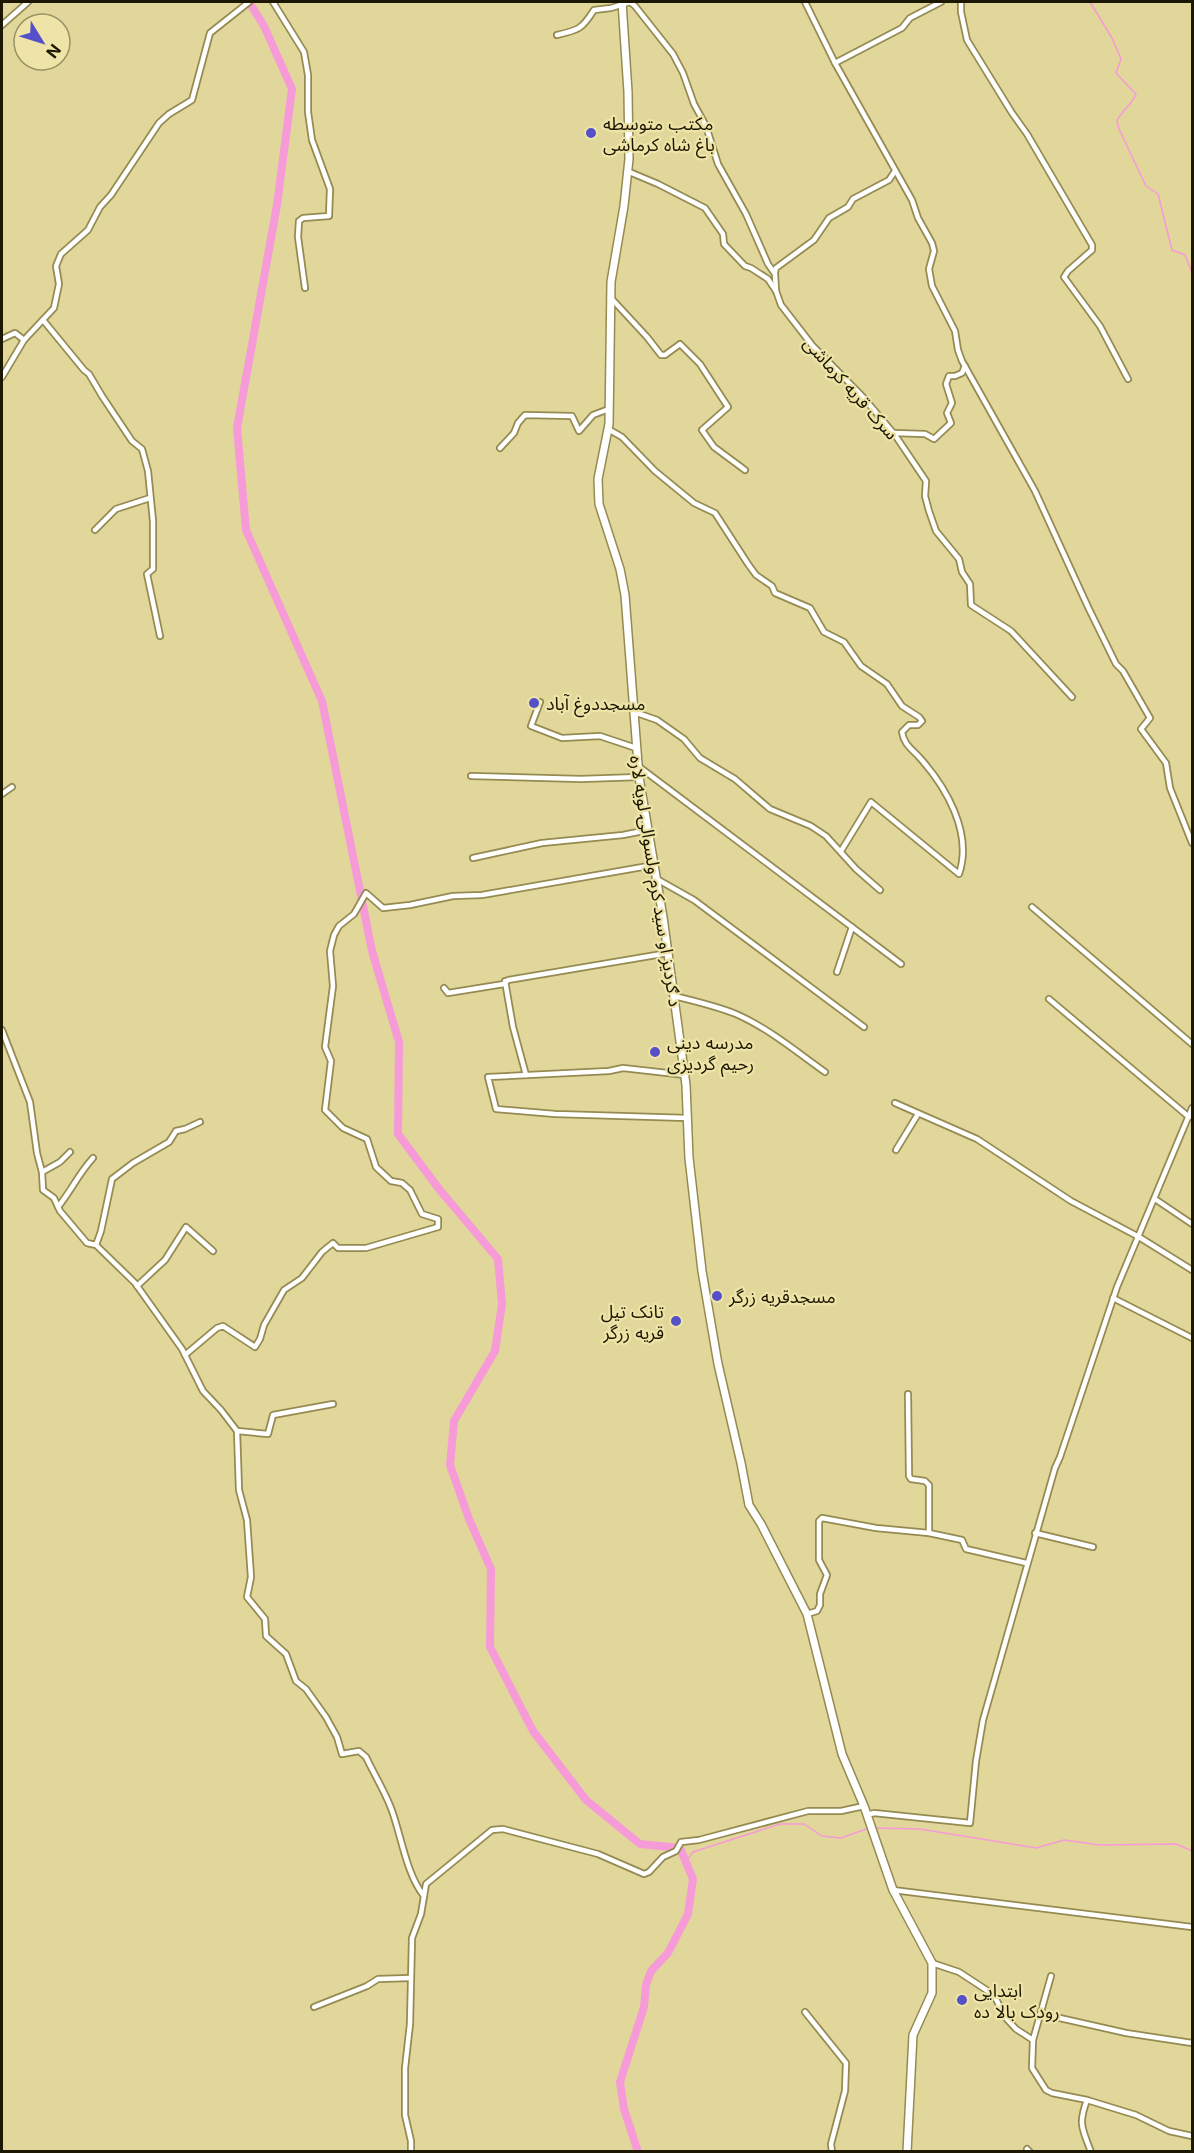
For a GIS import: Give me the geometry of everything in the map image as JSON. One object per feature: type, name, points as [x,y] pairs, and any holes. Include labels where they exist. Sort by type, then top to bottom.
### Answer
[{"type":"highway","name":"د ګردیز او سید کرم ولسوالۍ لویه لاره","points":[[622,3],[628,92],[627,171],[624,206],[611,282],[608,429],[598,479],[599,504],[620,569],[625,595],[639,777],[668,953],[685,1075],[689,1158],[702,1271],[718,1364],[741,1463],[748,1505],[761,1524],[807,1614],[842,1754],[864,1806],[893,1890],[932,1962],[932,1993],[913,2035],[907,2151]]},
{"type":"street","points":[[2,25],[28,2]]},
{"type":"street","points":[[2,377],[24,340],[54,308],[58,293],[56,266],[61,254],[88,230],[100,207],[111,195],[159,123],[192,100],[210,33],[249,2]]},
{"type":"street","points":[[273,2],[304,52],[309,86],[308,112],[312,140],[330,189],[329,216],[303,218],[298,221],[305,288]]},
{"type":"street","points":[[557,35],[576,31],[584,26],[594,10],[612,8],[630,2],[635,6],[673,54],[706,126],[718,164],[746,214],[768,264],[775,274]]},
{"type":"street","points":[[805,2],[834,63],[895,171],[932,243],[934,251],[929,269],[932,286],[955,331],[958,350],[1035,491],[1116,664],[1123,671],[1150,717],[1141,729],[1166,763],[1170,788],[1192,843]]},
{"type":"street","points":[[834,63],[902,28],[910,18],[941,2]]},
{"type":"street","points":[[961,2],[961,12],[968,40],[1027,134],[1092,245],[1092,250],[1064,277],[1100,326],[1128,379]]},
{"type":"street","name":"سرک قریه کرماشی","points":[[627,171],[658,183],[705,208],[723,234],[723,244],[745,266],[768,279],[781,305],[812,345],[863,397],[894,433],[926,482],[925,496],[929,512],[936,531],[959,559],[962,572],[969,584],[971,605],[1011,631],[1072,698]]},
{"type":"street","points":[[776,291],[776,267],[814,240],[829,218],[848,207],[853,199],[889,180],[895,171]]},
{"type":"street","points":[[610,297],[661,355],[680,344],[700,364],[728,407],[702,430],[714,447],[745,470]]},
{"type":"street","points":[[43,320],[89,374],[132,441],[142,449],[148,471],[153,521],[153,569],[147,574],[160,636]]},
{"type":"street","points":[[2,338],[15,333],[24,340]]},
{"type":"street","points":[[894,433],[925,434],[934,439],[946,429],[951,423],[947,413],[952,403],[946,384],[949,376],[962,373],[965,366]]},
{"type":"street","points":[[500,448],[514,433],[518,423],[525,415],[572,417],[579,431],[593,415],[609,409]]},
{"type":"street","points":[[608,429],[622,437],[655,471],[694,503],[716,513],[756,575],[772,586],[775,593],[810,608],[824,632],[844,642],[861,666],[887,684],[902,706],[922,721],[918,725],[909,725],[902,732],[903,740],[948,795],[961,833],[963,862],[959,873],[871,802],[841,850]]},
{"type":"street","points":[[95,530],[116,509],[150,498]]},
{"type":"street","points":[[540,702],[531,726],[562,738],[600,736],[636,748]]},
{"type":"street","points":[[634,712],[657,720],[684,739],[700,758],[735,779],[770,809],[811,826],[826,836],[856,869],[880,890]]},
{"type":"street","points":[[638,766],[901,964]]},
{"type":"street","points":[[471,776],[581,779],[639,777]]},
{"type":"street","points":[[2,794],[12,788]]},
{"type":"street","points":[[473,858],[542,843],[623,835],[648,830]]},
{"type":"street","points":[[184,1355],[217,1328],[223,1326],[255,1347],[264,1325],[284,1290],[302,1278],[322,1252],[333,1243],[338,1248],[366,1248],[438,1227],[438,1219],[422,1214],[410,1190],[402,1183],[391,1181],[376,1167],[367,1140],[343,1128],[325,1110],[324,1103],[331,1061],[325,1047],[333,986],[330,951],[334,935],[339,927],[354,914],[366,893],[383,908],[453,896],[482,895],[654,865]]},
{"type":"street","points":[[655,878],[694,900],[864,1027]]},
{"type":"street","points":[[1032,907],[1192,1044]]},
{"type":"street","points":[[837,972],[852,927]]},
{"type":"street","points":[[444,988],[448,993],[668,953]]},
{"type":"street","points":[[505,981],[526,1075]]},
{"type":"street","points":[[674,996],[697,1001],[744,1018],[825,1072]]},
{"type":"street","points":[[1049,999],[1189,1117]]},
{"type":"street","points":[[2,1030],[30,1102],[43,1190],[54,1198],[58,1207],[87,1243],[96,1245],[137,1286],[184,1355],[203,1391],[237,1431],[239,1490],[247,1520],[251,1577],[247,1597],[265,1619],[266,1636],[286,1654],[296,1681],[306,1689],[326,1717],[337,1737],[342,1754],[359,1750],[366,1757],[390,1806],[407,1859],[419,1890],[424,1896]]},
{"type":"street","points":[[685,1075],[623,1068],[609,1071],[488,1077],[496,1109],[555,1114],[688,1118]]},
{"type":"street","points":[[895,1103],[977,1139],[1071,1201],[1139,1237],[1192,1270]]},
{"type":"street","points":[[867,1815],[874,1813],[970,1822],[982,1720],[1054,1468],[1060,1457],[1113,1298],[1192,1108]]},
{"type":"street","points":[[896,1150],[918,1114]]},
{"type":"street","points":[[96,1245],[112,1179],[133,1163],[169,1142],[176,1131],[185,1130],[200,1122]]},
{"type":"street","points":[[42,1172],[60,1162],[70,1152]]},
{"type":"street","points":[[58,1207],[93,1158]]},
{"type":"street","points":[[1155,1199],[1192,1224]]},
{"type":"street","points":[[137,1286],[165,1260],[186,1227],[213,1251]]},
{"type":"street","points":[[1113,1298],[1192,1338]]},
{"type":"street","points":[[908,1394],[909,1476],[911,1479],[925,1481],[929,1485],[929,1533]]},
{"type":"street","points":[[237,1431],[268,1434],[273,1415],[333,1404]]},
{"type":"street","points":[[807,1614],[817,1611],[820,1605],[821,1590],[826,1580],[824,1567],[819,1560],[820,1519],[929,1533],[962,1540],[966,1550],[1026,1563]]},
{"type":"street","points":[[1035,1533],[1093,1547]]},
{"type":"street","points":[[411,2151],[405,2103],[405,2068],[410,2024],[412,1938],[421,1914],[426,1884],[492,1830],[503,1829],[598,1854],[644,1874],[649,1872],[663,1857],[676,1851],[681,1842],[699,1840],[808,1811],[841,1811],[864,1806]]},
{"type":"street","points":[[893,1890],[1192,1927]]},
{"type":"street","points":[[932,1962],[959,1972],[994,1995],[1005,2017],[1016,2029],[1033,2040]]},
{"type":"street","points":[[1051,1976],[1033,2040],[1032,2068],[1046,2090],[1136,2115],[1169,2131],[1192,2136]]},
{"type":"street","points":[[314,2007],[367,1986],[378,1979],[410,1978]]},
{"type":"street","points":[[805,2012],[846,2063],[844,2091],[831,2144],[832,2151]]},
{"type":"street","points":[[1042,2014],[1126,2033],[1192,2043]]},
{"type":"street","points":[[1087,2100],[1081,2116],[1081,2124],[1091,2151]]},
{"type":"waterway","points":[[249,2],[264,26],[292,89],[277,205],[237,428],[246,530],[322,701],[372,951],[399,1042],[398,1134],[439,1189],[498,1259],[502,1304],[495,1351],[454,1421],[450,1465],[469,1519],[491,1569],[490,1647],[533,1731],[586,1800],[640,1844],[680,1848],[693,1879],[688,1914],[668,1953],[651,1971],[646,1985],[644,2007],[620,2082],[624,2109],[638,2152]]},
{"type":"waterway","points":[[1090,2],[1112,38],[1121,59],[1116,73],[1136,94],[1117,121],[1119,129],[1146,186],[1158,194],[1172,250],[1185,255],[1192,273]]},
{"type":"waterway","points":[[686,1862],[693,1852],[780,1824],[804,1824],[822,1836],[841,1838],[869,1828]]},
{"type":"waterway","points":[[874,1828],[920,1829],[1036,1848],[1064,1840],[1100,1845],[1176,1844],[1192,1851]]},
{"type":"place","name":"مکتب متوسطه باغ شاه کرماشی","points":[[591,133]]},
{"type":"place","name":"مسجددوغ آباد","points":[[534,703]]},
{"type":"place","name":"مدرسه دینی رحیم گردیزی","points":[[655,1052]]},
{"type":"place","name":"مسجدقریه زرگر","points":[[717,1296]]},
{"type":"place","name":"تانک تیل قریه زرگر","points":[[676,1321]]},
{"type":"place","name":"ابتدایی رودک بالا ده","points":[[962,2000]]}]
